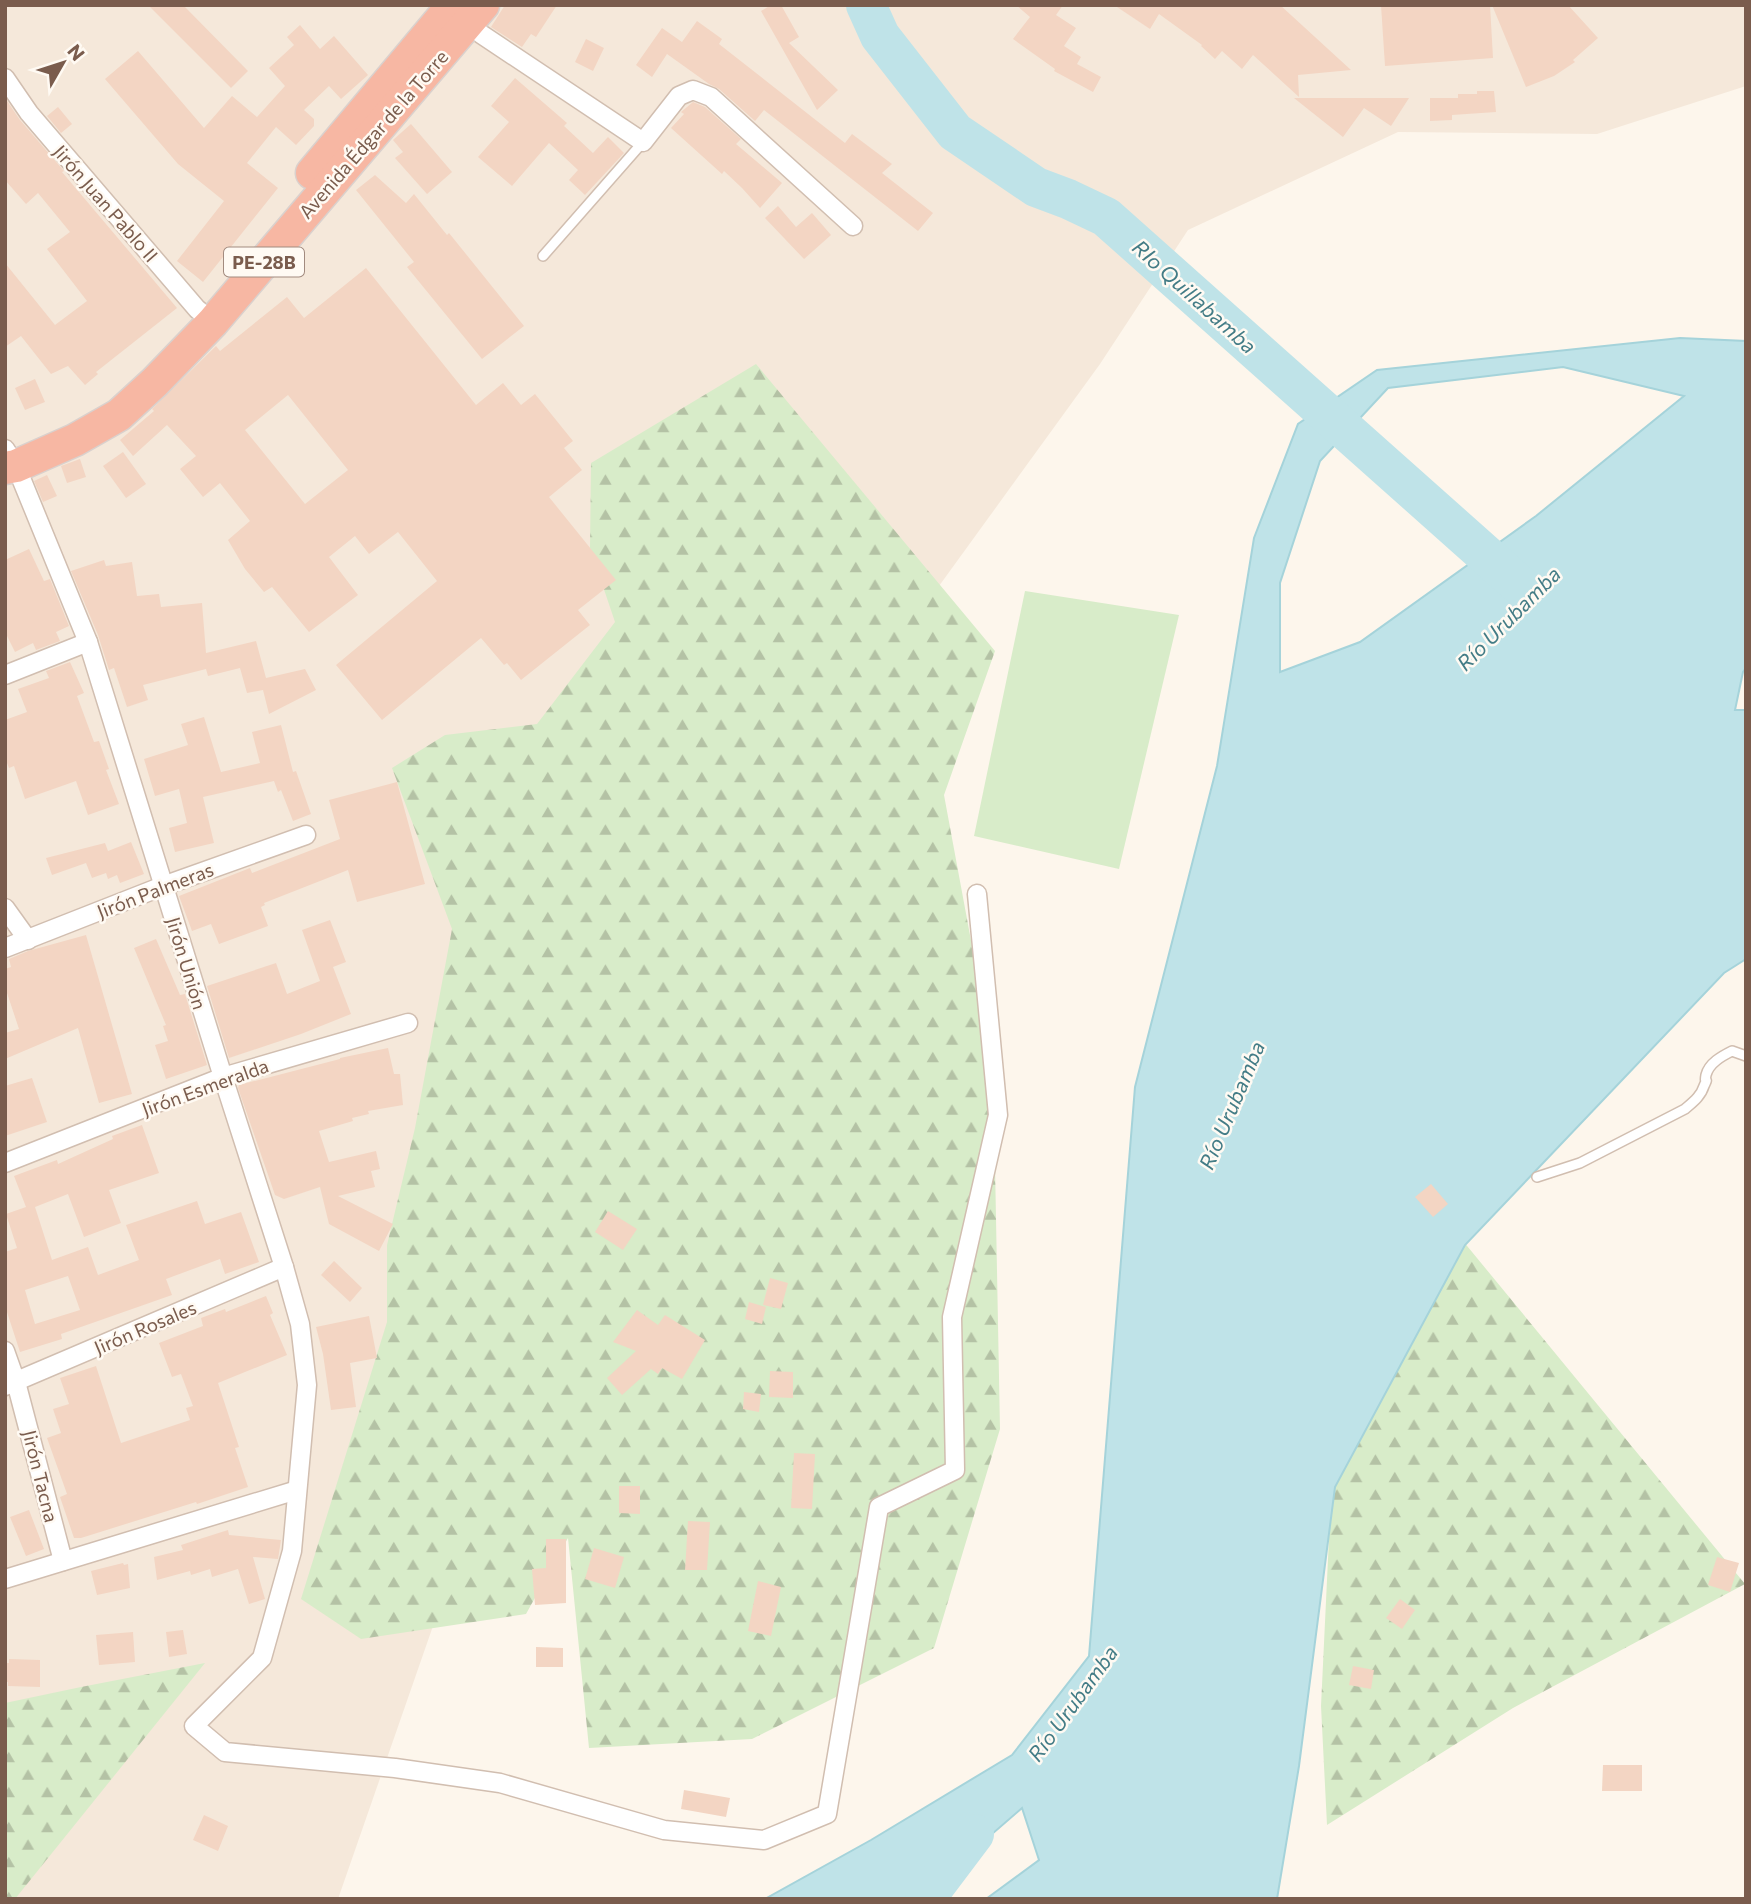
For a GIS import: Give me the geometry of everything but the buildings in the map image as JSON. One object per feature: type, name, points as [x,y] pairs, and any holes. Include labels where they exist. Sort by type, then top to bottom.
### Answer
[{"type":"highway","name":"Avenida Édgar de la Torre","points":[[8,458],[86,415],[121,390],[205,316],[464,11]]},
{"type":"street","points":[[464,11],[481,34],[643,142],[679,96],[693,90],[711,97],[853,226]]},
{"type":"street","name":"Jirón Juan Pablo II","points":[[5,78],[30,113],[205,316]]},
{"type":"street","name":"Jirón Unión","points":[[8,458],[88,642],[300,1324],[307,1385],[292,1551],[262,1658],[194,1726],[225,1752],[396,1768],[500,1783],[664,1830],[764,1840],[827,1814],[879,1507],[955,1470],[952,1317],[998,1115],[977,894]]},
{"type":"street","points":[[5,675],[88,642]]},
{"type":"street","name":"Jirón Palmeras","points":[[5,948],[163,886],[306,835]]},
{"type":"street","points":[[5,908],[28,940]]},
{"type":"street","name":"Jirón Esmeralda","points":[[5,1163],[223,1077],[408,1023]]},
{"type":"street","name":"Jirón Rosales","points":[[11,1384],[284,1267]]},
{"type":"street","name":"Jirón Tacna","points":[[5,1351],[11,1384],[63,1561]]},
{"type":"street","points":[[5,1579],[297,1490]]},
{"type":"lane","points":[[543,256],[643,142]]},
{"type":"lane","points":[[1537,1177],[1580,1163],[1685,1109],[1699,1096],[1706,1084],[1709,1067],[1720,1057],[1732,1051],[1746,1056]]},
{"type":"shaded area","points":[[5,5],[1746,5],[1746,86],[1597,134],[1398,132],[1188,230],[1100,364],[662,968],[338,1899],[5,1899]]},
{"type":"green space","points":[[756,364],[995,651],[944,795],[993,1059],[1000,1429],[934,1648],[752,1739],[589,1748],[568,1538],[526,1614],[361,1639],[301,1599],[387,1322],[387,1245],[415,1128],[452,929],[392,768],[445,735],[537,724],[615,622],[590,548],[591,463]]},
{"type":"green space","points":[[1025,591],[1179,615],[1119,869],[974,836]]},
{"type":"green space","points":[[1380,1140],[1745,1584],[1513,1708],[1327,1825],[1321,1706],[1329,1538],[1345,1330]]},
{"type":"green space","points":[[205,1663],[15,1899],[5,1899],[5,1703]]},
{"type":"water","points":[[1680,338],[1746,341],[1746,668],[1735,710],[1746,710],[1746,959],[1724,973],[1465,1245],[1335,1487],[1299,1766],[1277,1899],[986,1899],[1039,1860],[1022,1808],[917,1899],[765,1899],[871,1840],[1012,1755],[1089,1656],[1135,1087],[1217,766],[1254,538],[1298,424],[1377,370]],"holes":[[[1563,367],[1684,396],[1536,516],[1360,642],[1280,672],[1280,583],[1320,461],[1388,388]]]},
{"type":"waterway","name":"RIo Quillabamba","points":[[866,5],[880,36],[955,132],[1036,187],[1106,217],[1524,589]]},
{"type":"waterway","name":"Río Urubamba","points":[[925,1899],[974,1834]]}]
